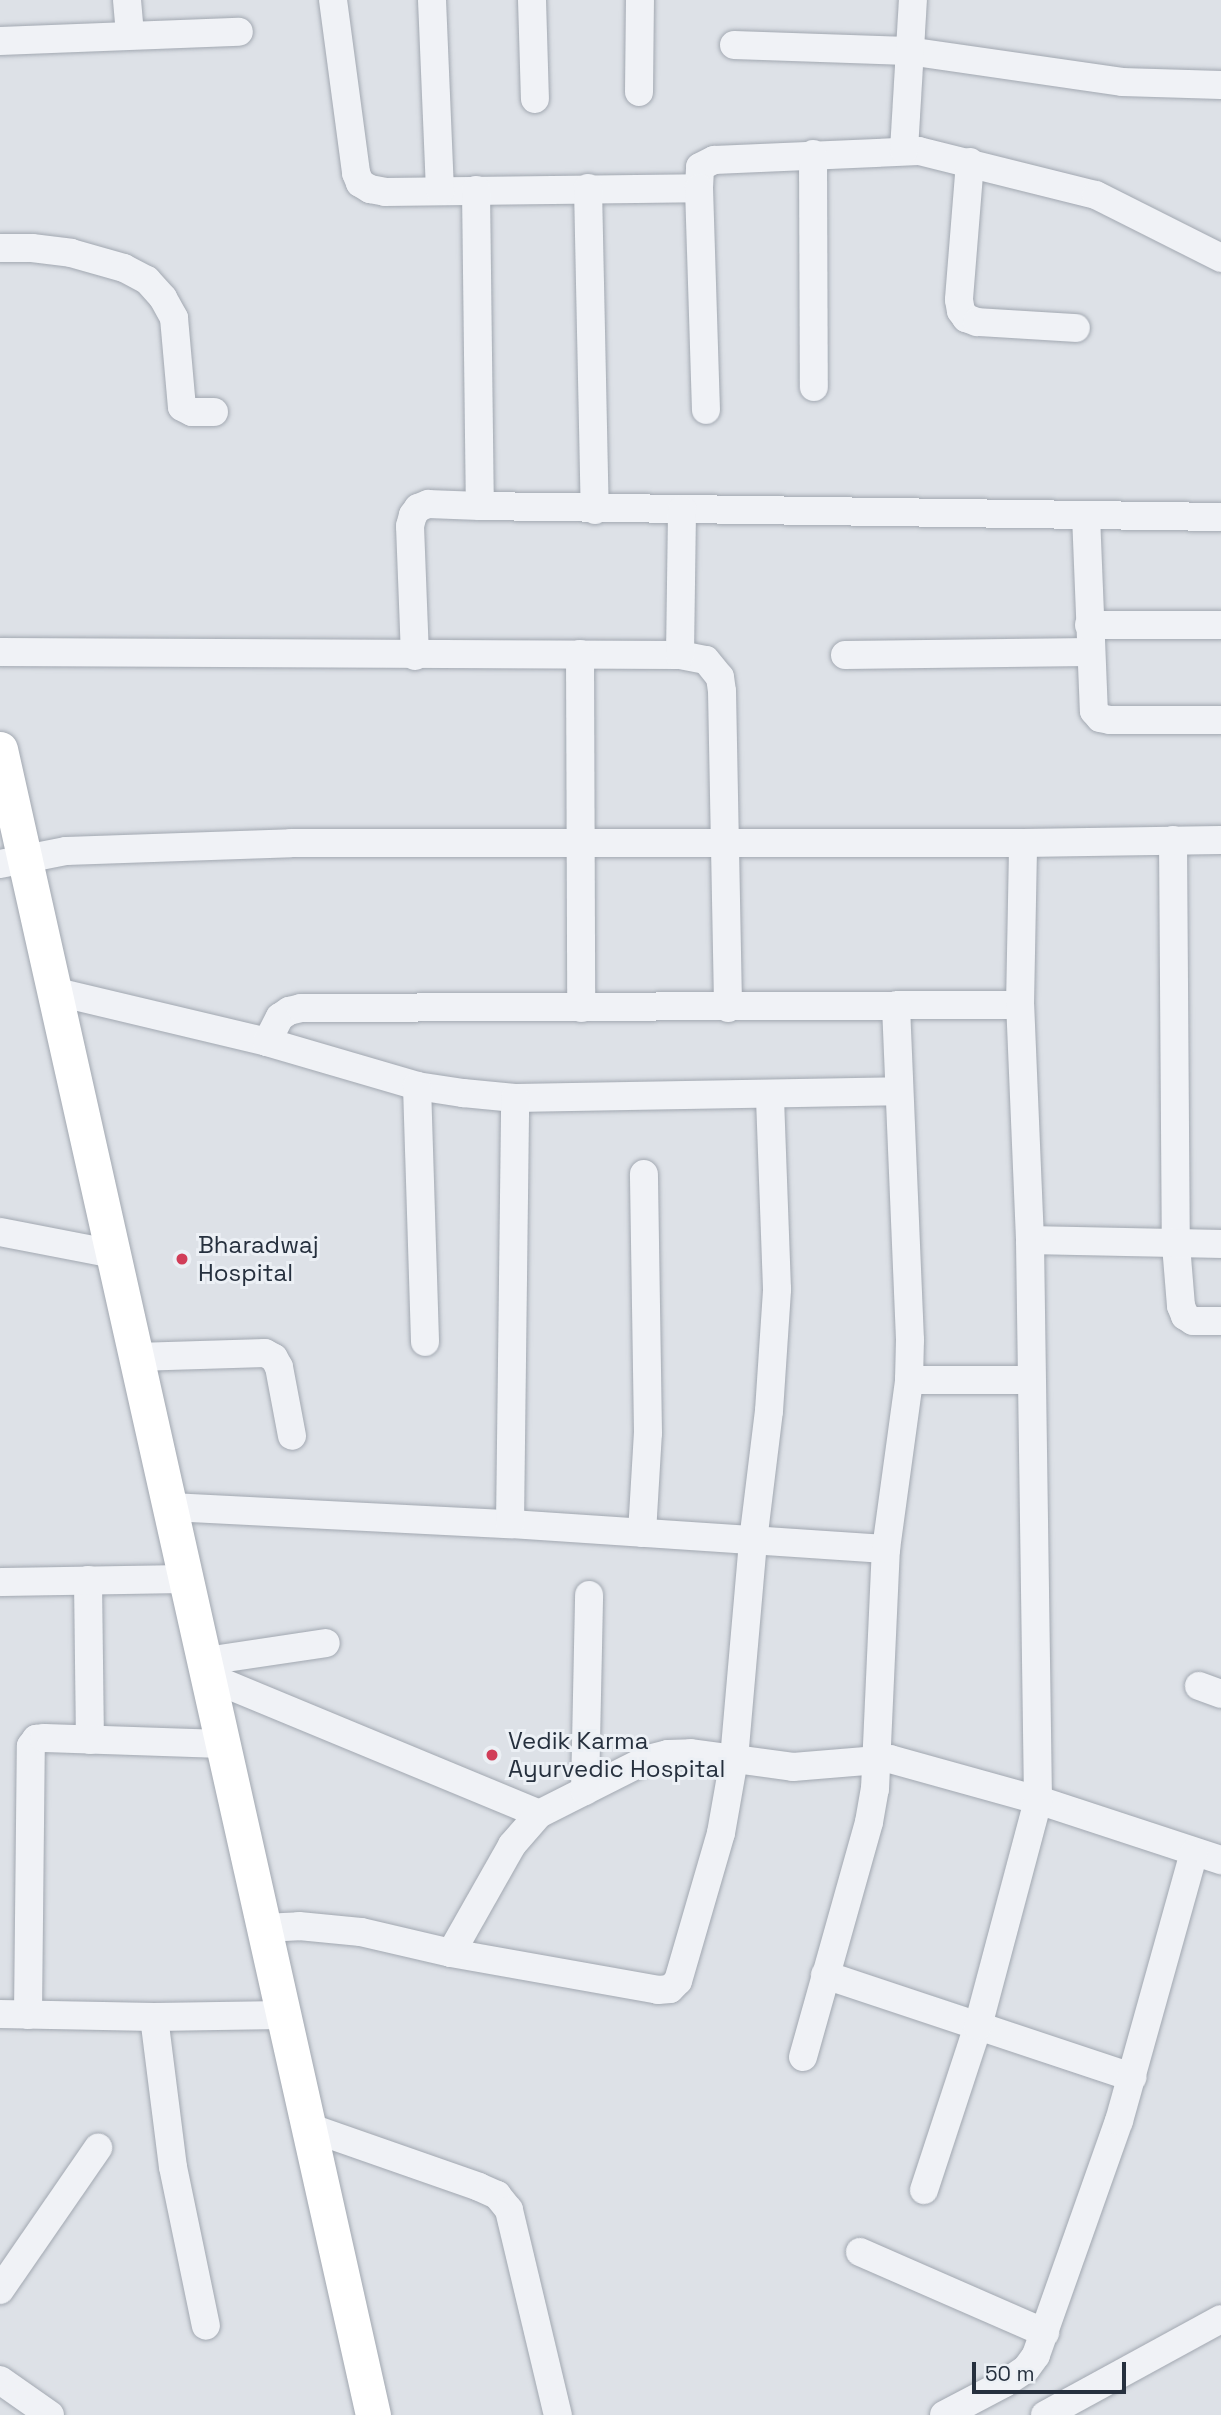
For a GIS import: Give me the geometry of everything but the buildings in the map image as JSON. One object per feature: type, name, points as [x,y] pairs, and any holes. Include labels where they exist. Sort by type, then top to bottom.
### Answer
[{"type":"main road","points":[[0,749],[12,861],[52,991],[208,1669],[373,2415]]},
{"type":"street","points":[[127,0],[130,35]]},
{"type":"street","points":[[333,0],[356,173],[360,183],[370,189],[385,192],[699,188]]},
{"type":"street","points":[[432,0],[440,191]]},
{"type":"street","points":[[532,0],[536,99]]},
{"type":"street","points":[[639,92],[640,0]]},
{"type":"street","points":[[904,150],[913,0]]},
{"type":"street","points":[[0,41],[239,32]]},
{"type":"street","points":[[734,45],[908,51],[1122,82],[1221,85]]},
{"type":"street","points":[[706,410],[699,188],[701,167],[707,161],[904,150],[970,162],[1096,195],[1221,258]]},
{"type":"street","points":[[813,154],[814,387]]},
{"type":"street","points":[[970,162],[959,300],[961,311],[966,318],[977,322],[1076,328]]},
{"type":"street","points":[[588,188],[595,510]]},
{"type":"street","points":[[476,190],[480,506]]},
{"type":"street","points":[[0,248],[32,248],[71,253],[124,268],[147,280],[163,298],[174,318],[182,407],[192,412],[214,412]]},
{"type":"street","points":[[415,656],[413,515],[418,508],[428,504],[595,510],[1221,517]]},
{"type":"street","points":[[680,655],[682,510]]},
{"type":"street","points":[[1086,515],[1091,701],[1094,711],[1100,718],[1221,720]]},
{"type":"street","points":[[845,655],[1090,638],[1221,625]]},
{"type":"street","points":[[0,652],[415,656],[680,655],[706,660],[720,677],[728,1008]]},
{"type":"street","points":[[580,654],[581,1008]]},
{"type":"street","points":[[1173,840],[1176,1245],[1181,1306],[1185,1316],[1193,1321],[1221,1321]]},
{"type":"street","points":[[12,861],[66,851],[278,843],[726,844],[1221,840]]},
{"type":"street","points":[[924,2190],[978,2026],[1038,1800],[1030,1240],[1020,1005],[1023,843]]},
{"type":"street","points":[[52,991],[267,1042],[417,1086],[515,1098],[770,1096],[898,1091]]},
{"type":"street","points":[[803,2057],[869,1822],[877,1759],[886,1549],[909,1380],[909,1297],[896,1005]]},
{"type":"street","points":[[267,1042],[280,1017],[301,1008],[1020,1005]]},
{"type":"street","points":[[417,1086],[425,1342]]},
{"type":"street","points":[[264,1928],[326,1928],[658,1990],[670,1989],[684,1969],[722,1833],[734,1759],[753,1541],[769,1411],[778,1289],[770,1096]]},
{"type":"street","points":[[510,1524],[515,1098]]},
{"type":"street","points":[[642,1533],[648,1419],[644,1174]]},
{"type":"street","points":[[0,1232],[113,1254]]},
{"type":"street","points":[[1030,1240],[1221,1244]]},
{"type":"street","points":[[136,1357],[265,1353],[274,1358],[279,1367],[292,1436]]},
{"type":"street","points":[[909,1380],[1030,1380]]},
{"type":"street","points":[[170,1507],[510,1524],[886,1549]]},
{"type":"street","points":[[0,1582],[186,1579]]},
{"type":"street","points":[[88,1580],[90,1740]]},
{"type":"street","points":[[585,1791],[589,1595]]},
{"type":"street","points":[[208,1669],[326,1643]]},
{"type":"street","points":[[208,1669],[539,1814]]},
{"type":"street","points":[[28,2015],[29,1755],[36,1739],[223,1744]]},
{"type":"street","points":[[451,1953],[512,1845],[539,1814],[648,1759],[667,1754],[691,1753],[793,1767],[831,1766],[877,1759],[908,1762],[1038,1800],[1208,1857],[1045,2333],[1027,2369],[944,2415]]},
{"type":"street","points":[[825,1976],[1132,2077]]},
{"type":"street","points":[[0,2014],[154,2018],[283,2015]]},
{"type":"street","points":[[154,2018],[173,2167],[206,2326]]},
{"type":"street","points":[[308,2127],[479,2186],[497,2195],[509,2210],[558,2415]]},
{"type":"street","points":[[0,2290],[98,2148]]},
{"type":"street","points":[[860,2252],[1045,2333]]},
{"type":"street","points":[[1045,2415],[1221,2319]]},
{"type":"street","points":[[0,2380],[51,2415]]},
{"type":"place","name":"Bharadwaj Hospital","points":[[182,1259]]},
{"type":"place","name":"Vedik Karma Ayurvedic Hospital","points":[[492,1755]]}]
